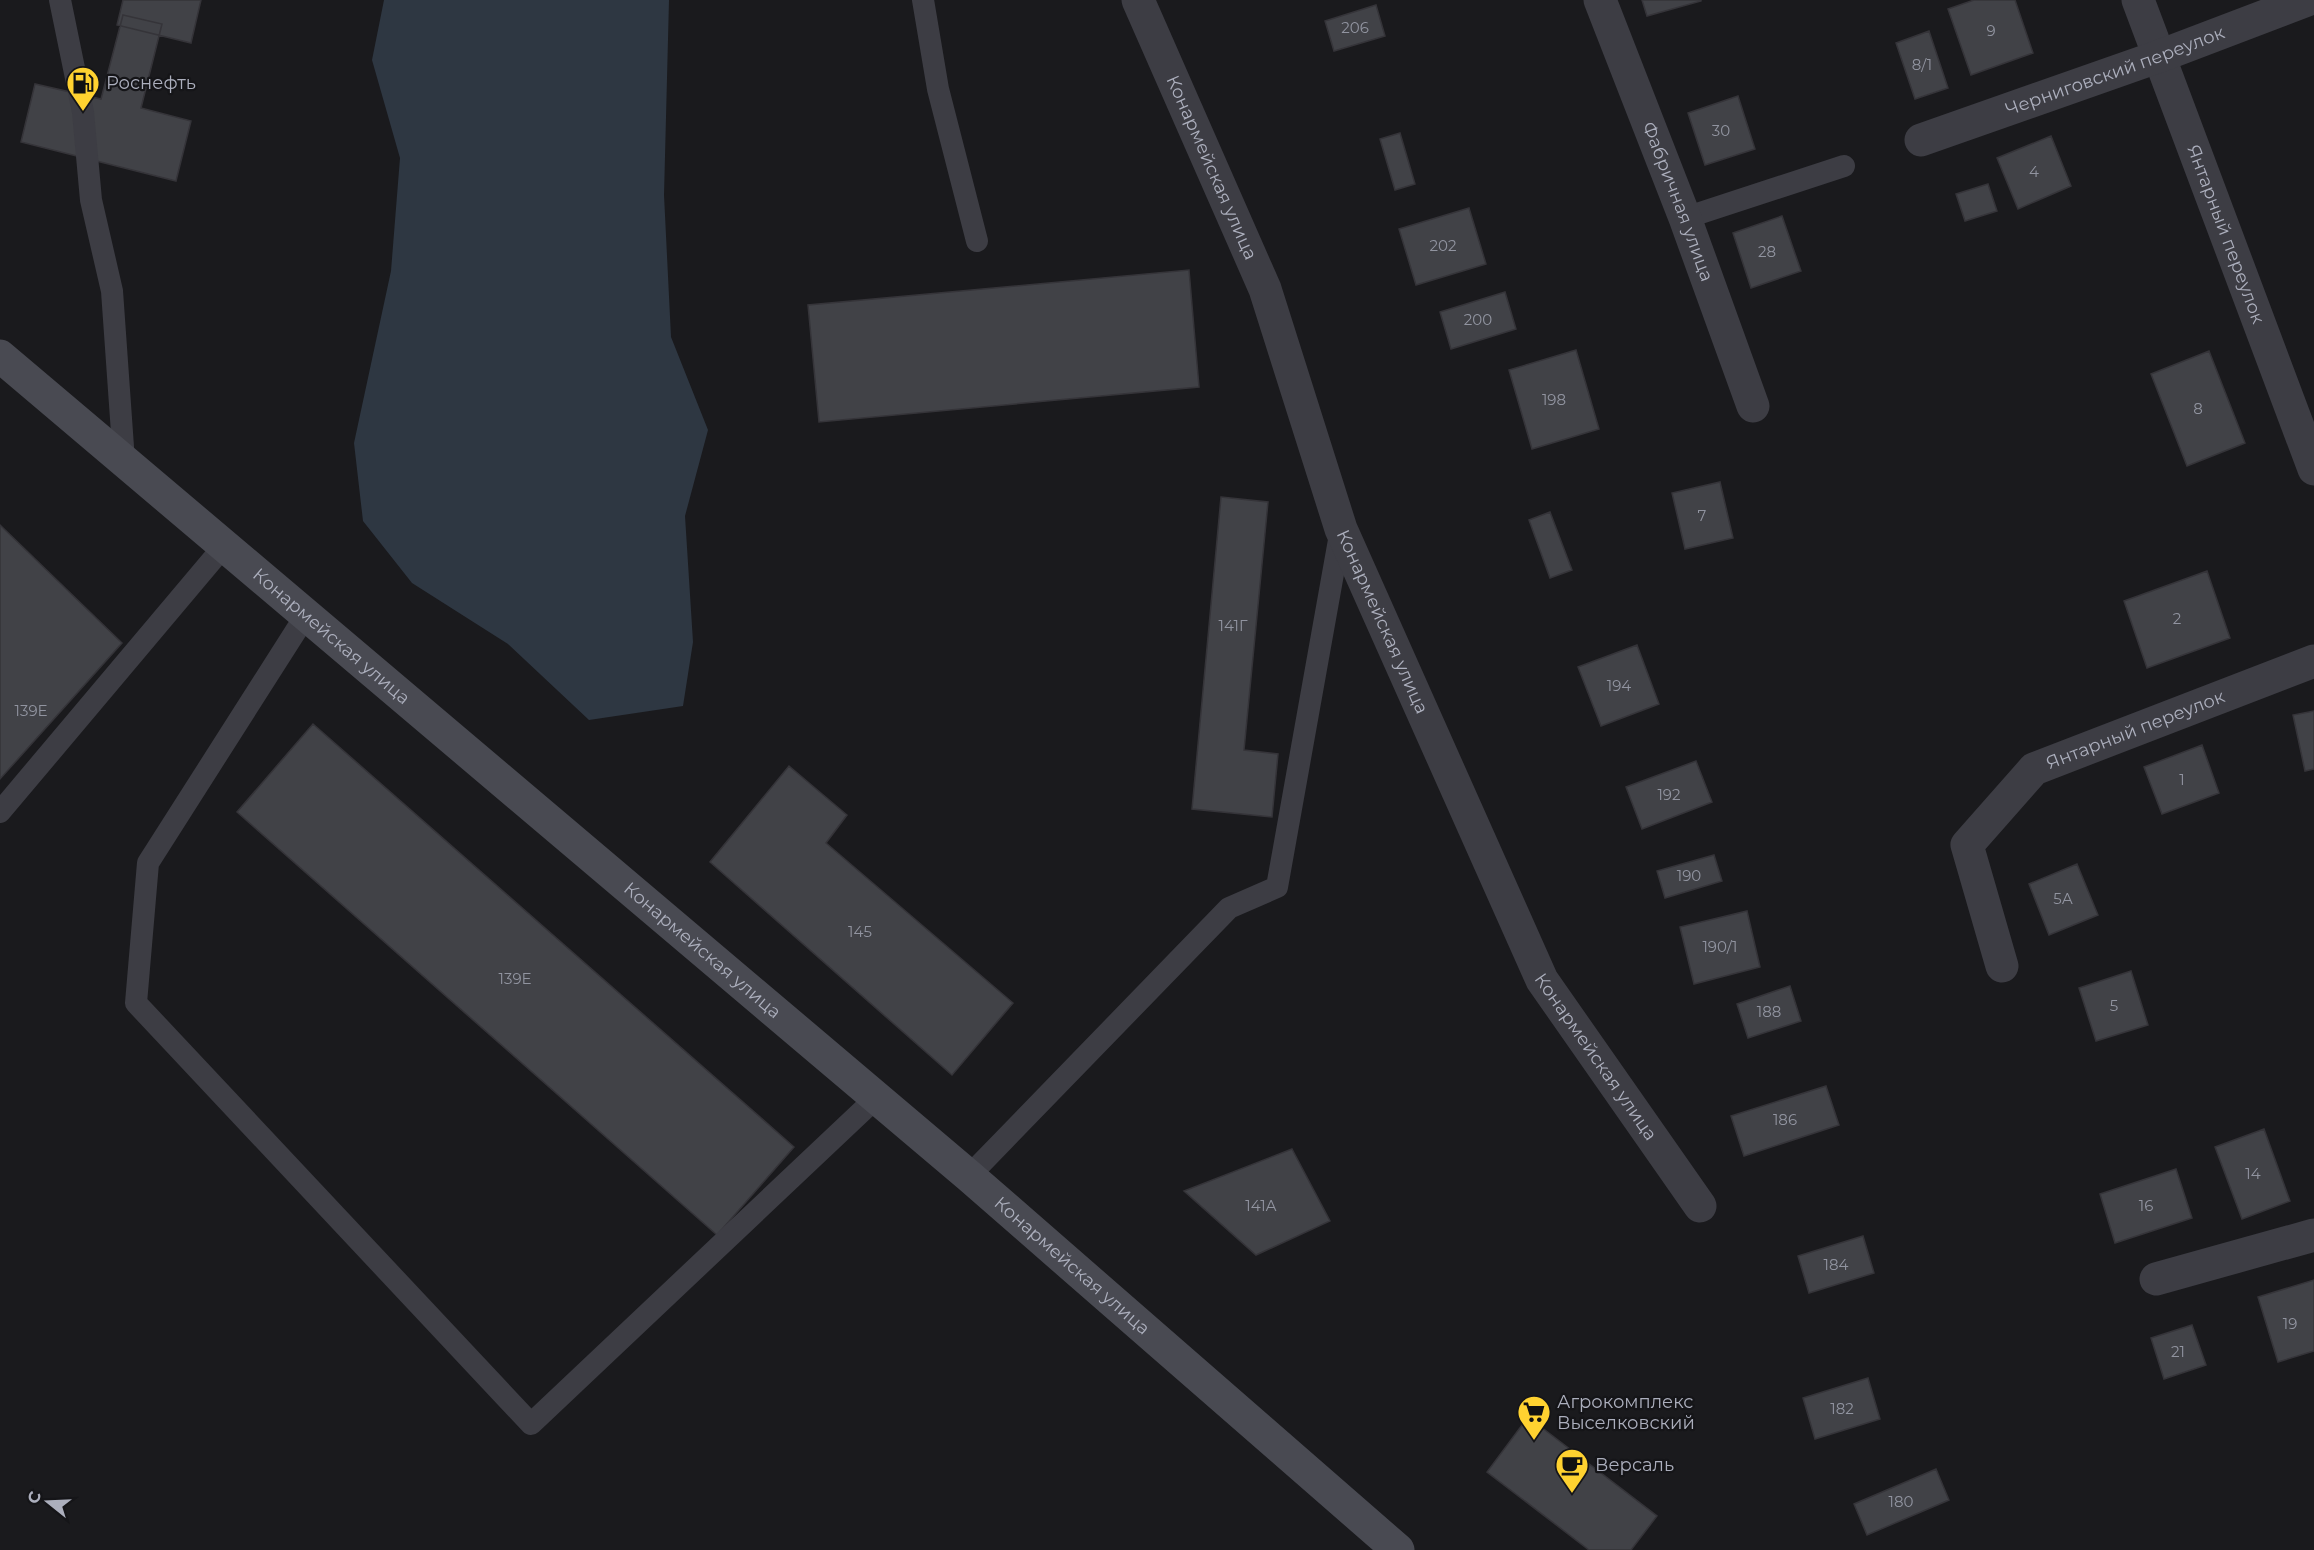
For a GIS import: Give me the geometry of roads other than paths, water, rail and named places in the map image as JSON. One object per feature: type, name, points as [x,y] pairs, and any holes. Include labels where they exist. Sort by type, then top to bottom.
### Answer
[{"type":"main road","name":"Конармейская улица","points":[[0,356],[969,1176],[1398,1550]]},
{"type":"street","name":"Конармейская улица","points":[[1138,0],[1265,289],[1341,529],[1542,980],[1700,1206]]},
{"type":"street","name":"Фабричная улица","points":[[1600,0],[1685,218],[1753,405]]},
{"type":"street","name":"Янтарный переулок","points":[[2138,0],[2314,469]]},
{"type":"street","name":"Черниговский переулок","points":[[1921,140],[2160,56],[2307,0]]},
{"type":"street","name":"Янтарный переулок","points":[[2002,966],[1967,845],[2034,769],[2314,661]]},
{"type":"street","points":[[2156,1279],[2314,1235]]},
{"type":"lane","points":[[60,0],[83,112],[91,200],[112,291],[124,461]]},
{"type":"lane","points":[[923,0],[938,89],[977,241]]},
{"type":"lane","points":[[1685,218],[1844,166]]},
{"type":"lane","points":[[969,1176],[1229,908],[1277,887],[1341,529]]},
{"type":"lane","points":[[0,812],[224,546]]},
{"type":"lane","points":[[306,615],[148,862],[136,1003],[531,1424],[876,1098]]},
{"type":"water","points":[[384,0],[669,0],[664,195],[671,337],[708,430],[685,516],[693,642],[683,706],[589,720],[508,644],[412,583],[363,521],[354,443],[391,271],[400,158],[372,60]]},
{"type":"place","name":"Роснефть","points":[[83,112]]},
{"type":"place","name":"Агрокомплекс Выселковский","points":[[1534,1441]]},
{"type":"place","name":"Версаль","points":[[1572,1494]]}]
